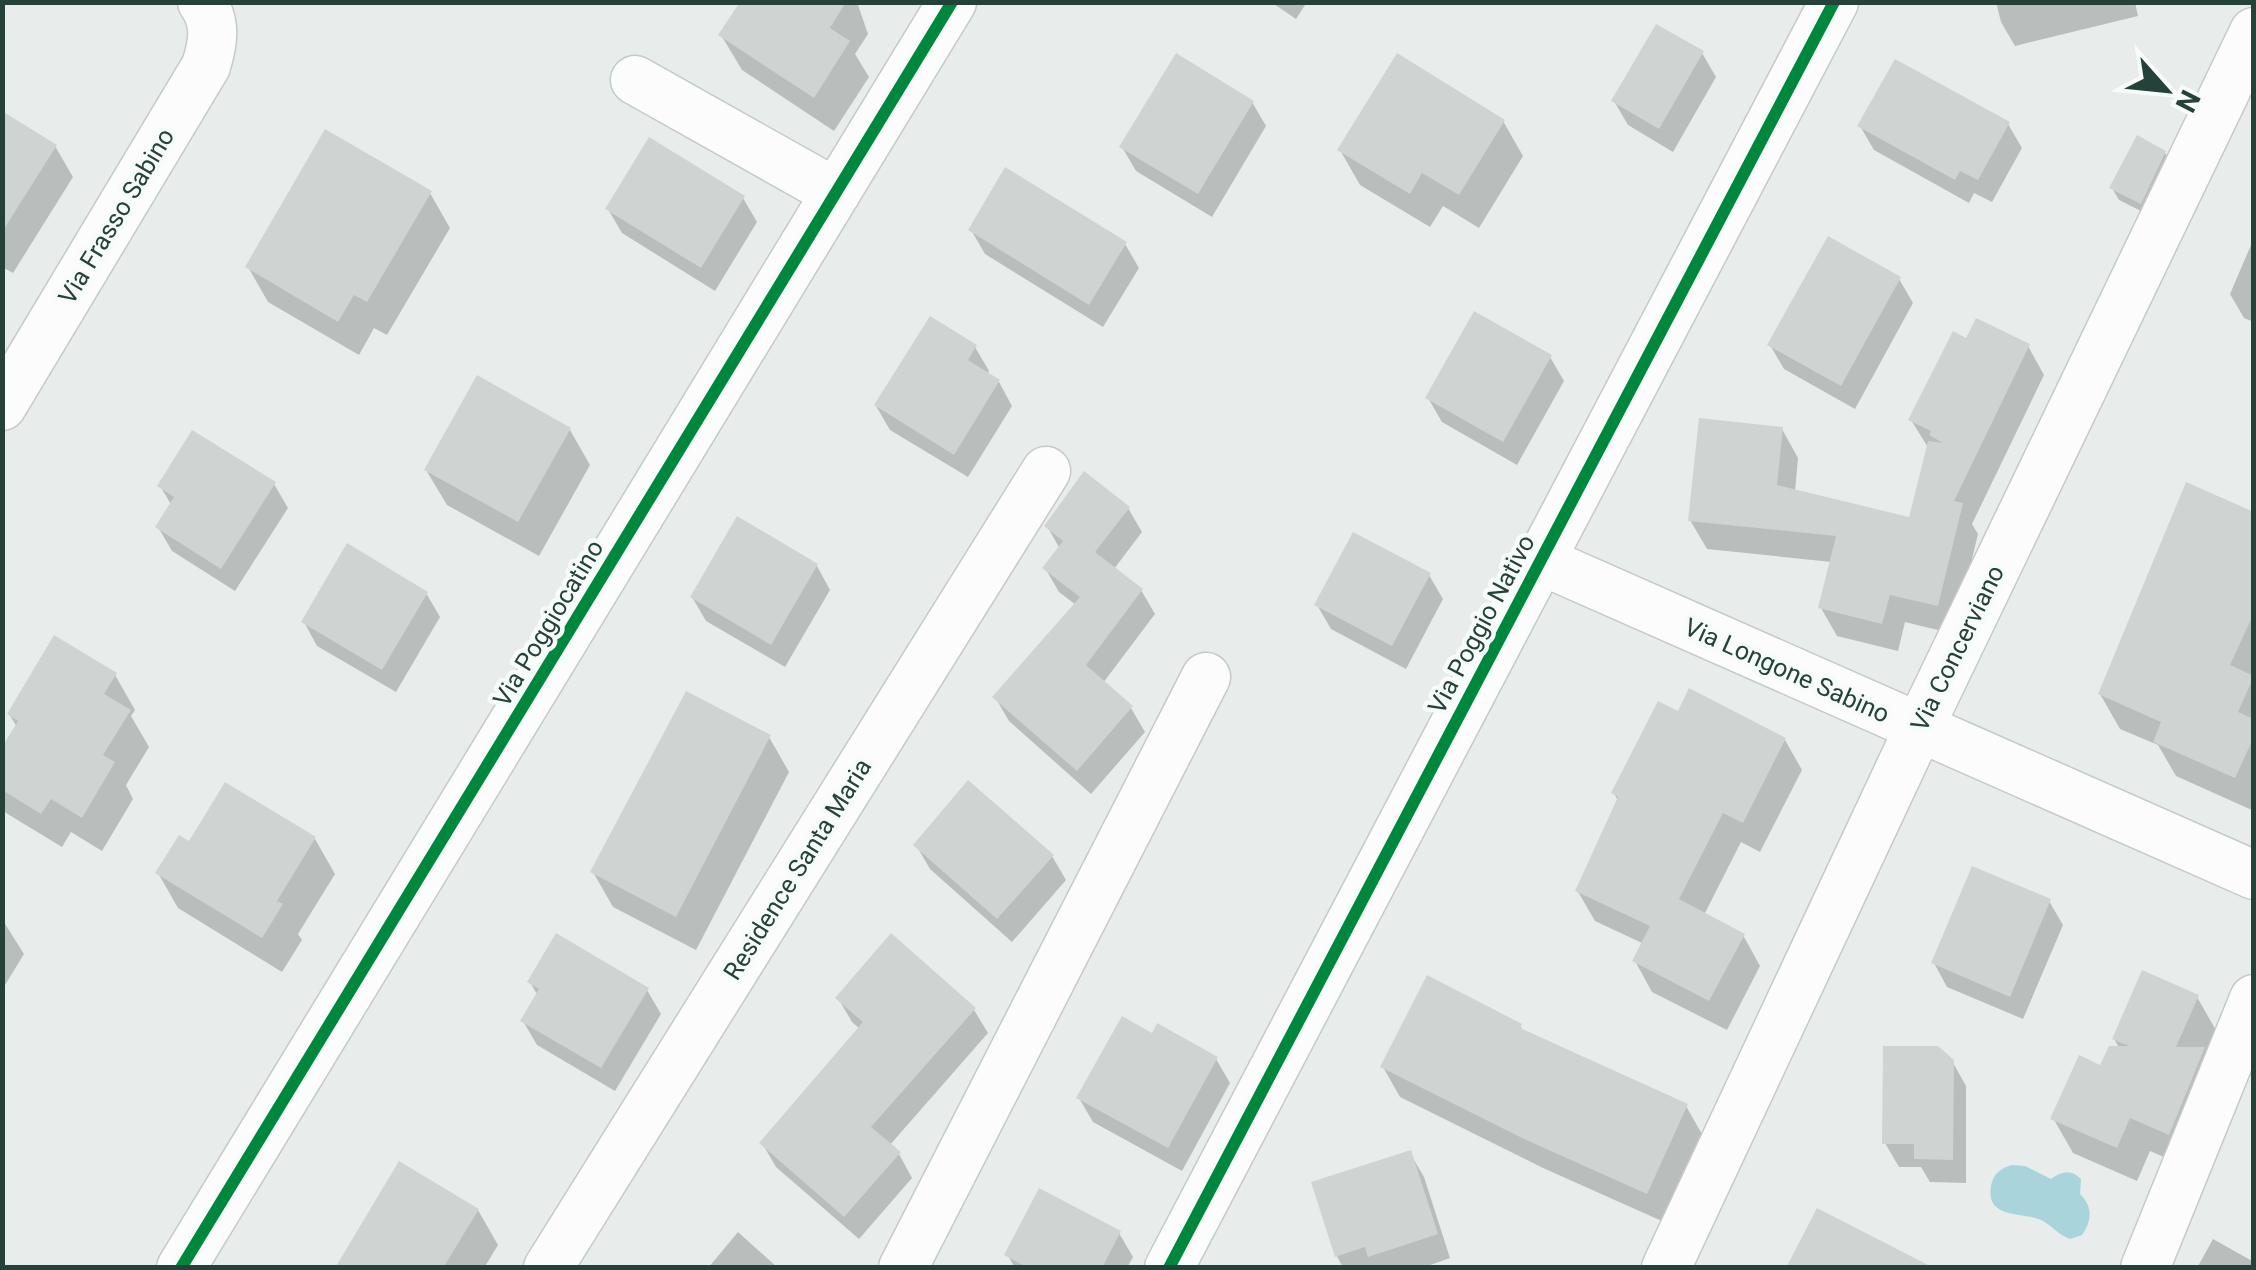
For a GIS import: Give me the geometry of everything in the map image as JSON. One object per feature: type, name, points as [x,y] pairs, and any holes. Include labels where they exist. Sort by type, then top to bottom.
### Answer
[{"type":"street","name":"Via Poggiocatino","points":[[181,1268],[952,2]]},
{"type":"street","name":"Via Poggio Nativo","points":[[1169,1268],[1834,2]]},
{"type":"street","name":"Via Frasso Sabino","points":[[2,406],[198,81],[211,50],[207,12]]},
{"type":"street","name":"Via Concerviano","points":[[1666,1268],[1919,728],[2254,32]]},
{"type":"street","points":[[634,80],[836,194]]},
{"type":"street","name":"Residence Santa Maria","points":[[548,1268],[1046,471]]},
{"type":"street","name":"Via Longone Sabino","points":[[1540,560],[2254,876]]},
{"type":"street","points":[[903,1268],[1206,677]]},
{"type":"street","points":[[2146,1268],[2254,999]]},
{"type":"water","points":[[2012,1165],[2025,1166],[2051,1179],[2066,1172],[2081,1179],[2080,1194],[2090,1214],[2082,1235],[2070,1239],[2043,1221],[2008,1213],[1994,1205],[1994,1178]]},
{"type":"building","points":[[740,2],[846,2],[830,28],[850,41],[814,98],[718,35]]},
{"type":"building","points":[[1656,24],[1704,51],[1659,129],[1611,101]]},
{"type":"building","points":[[1176,53],[1254,101],[1198,194],[1119,147]]},
{"type":"building","points":[[1397,53],[1505,120],[1459,195],[1422,173],[1410,194],[1337,150]]},
{"type":"building","points":[[1895,59],[2010,122],[1978,180],[1960,171],[1955,180],[1857,126]]},
{"type":"building","points":[[2,111],[57,145],[2,232]]},
{"type":"building","points":[[325,129],[432,191],[367,302],[354,295],[338,322],[245,267]]},
{"type":"building","points":[[2137,135],[2166,151],[2141,204],[2109,188]]},
{"type":"building","points":[[649,137],[745,196],[701,268],[605,209]]},
{"type":"building","points":[[1005,167],[1127,242],[1089,305],[968,230]]},
{"type":"building","points":[[1828,236],[1901,277],[1841,386],[1767,345]]},
{"type":"building","points":[[1474,311],[1552,355],[1503,442],[1425,398]]},
{"type":"building","points":[[930,316],[977,345],[968,360],[1000,380],[954,455],[874,405]]},
{"type":"building","points":[[1976,318],[2030,344],[1954,501],[1963,503],[1938,606],[1890,595],[1882,624],[1818,608],[1836,536],[1688,521],[1699,418],[1783,427],[1777,485],[1909,517],[1928,441],[1943,443],[1929,435],[1931,431],[1908,420],[1953,331],[1966,338]]},
{"type":"building","points":[[477,375],[571,428],[518,522],[424,470]]},
{"type":"building","points":[[192,430],[276,482],[221,569],[155,527],[174,497],[157,486]]},
{"type":"building","points":[[1084,471],[1130,507],[1095,552],[1143,589],[1086,665],[1133,706],[1077,771],[992,697],[1080,597],[1042,568],[1063,541],[1044,526]]},
{"type":"building","points":[[2186,482],[2254,512],[2254,613],[2230,665],[2254,676],[2238,712],[2254,719],[2254,737],[2235,778],[2153,742],[2161,722],[2098,694]]},
{"type":"building","points":[[737,516],[818,564],[771,645],[690,597]]},
{"type":"building","points":[[1353,532],[1431,573],[1392,646],[1314,605]]},
{"type":"building","points":[[347,543],[428,592],[382,670],[301,622]]},
{"type":"building","points":[[54,635],[117,673],[104,694],[131,710],[103,755],[115,762],[82,818],[51,799],[41,814],[2,790],[2,747],[18,721],[7,714]]},
{"type":"building","points":[[1689,688],[1786,738],[1743,823],[1723,813],[1679,899],[1745,934],[1709,1001],[1632,961],[1650,926],[1575,891],[1618,797],[1611,793],[1658,701],[1678,711]]},
{"type":"building","points":[[686,691],[771,735],[676,917],[590,872]]},
{"type":"building","points":[[968,780],[1054,855],[997,919],[913,845]]},
{"type":"building","points":[[225,782],[316,837],[277,901],[283,904],[262,938],[155,873],[179,835],[189,841]]},
{"type":"building","points":[[1972,866],[2051,899],[2010,997],[1931,963]]},
{"type":"building","points":[[556,933],[649,988],[601,1068],[520,1021],[539,989],[527,982]]},
{"type":"building","points":[[891,933],[976,1008],[871,1127],[901,1152],[844,1217],[759,1143],[863,1022],[835,998]]},
{"type":"building","points":[[2142,970],[2199,995],[2176,1047],[2205,1047],[2169,1135],[2130,1118],[2117,1148],[2050,1119],[2079,1055],[2100,1065],[2109,1046],[2129,1046],[2112,1039]]},
{"type":"building","points":[[1427,975],[1522,1024],[1520,1028],[1688,1104],[1647,1194],[1524,1139],[1380,1067]]},
{"type":"building","points":[[1122,1016],[1152,1033],[1157,1023],[1218,1057],[1168,1148],[1076,1098]]},
{"type":"building","points":[[1883,1046],[1938,1046],[1954,1060],[1953,1160],[1914,1159],[1914,1144],[1882,1144]]},
{"type":"building","points":[[1411,1150],[1438,1234],[1368,1257],[1365,1247],[1335,1257],[1311,1182]]},
{"type":"building","points":[[399,1161],[479,1209],[443,1268],[335,1268]]},
{"type":"building","points":[[1039,1188],[1121,1231],[1102,1268],[1028,1268],[1004,1255]]},
{"type":"building","points":[[1817,1208],[1934,1268],[1786,1268]]},
{"type":"cycle path","points":[[181,1268],[952,2]]},
{"type":"cycle path","points":[[1169,1268],[1834,2]]}]
